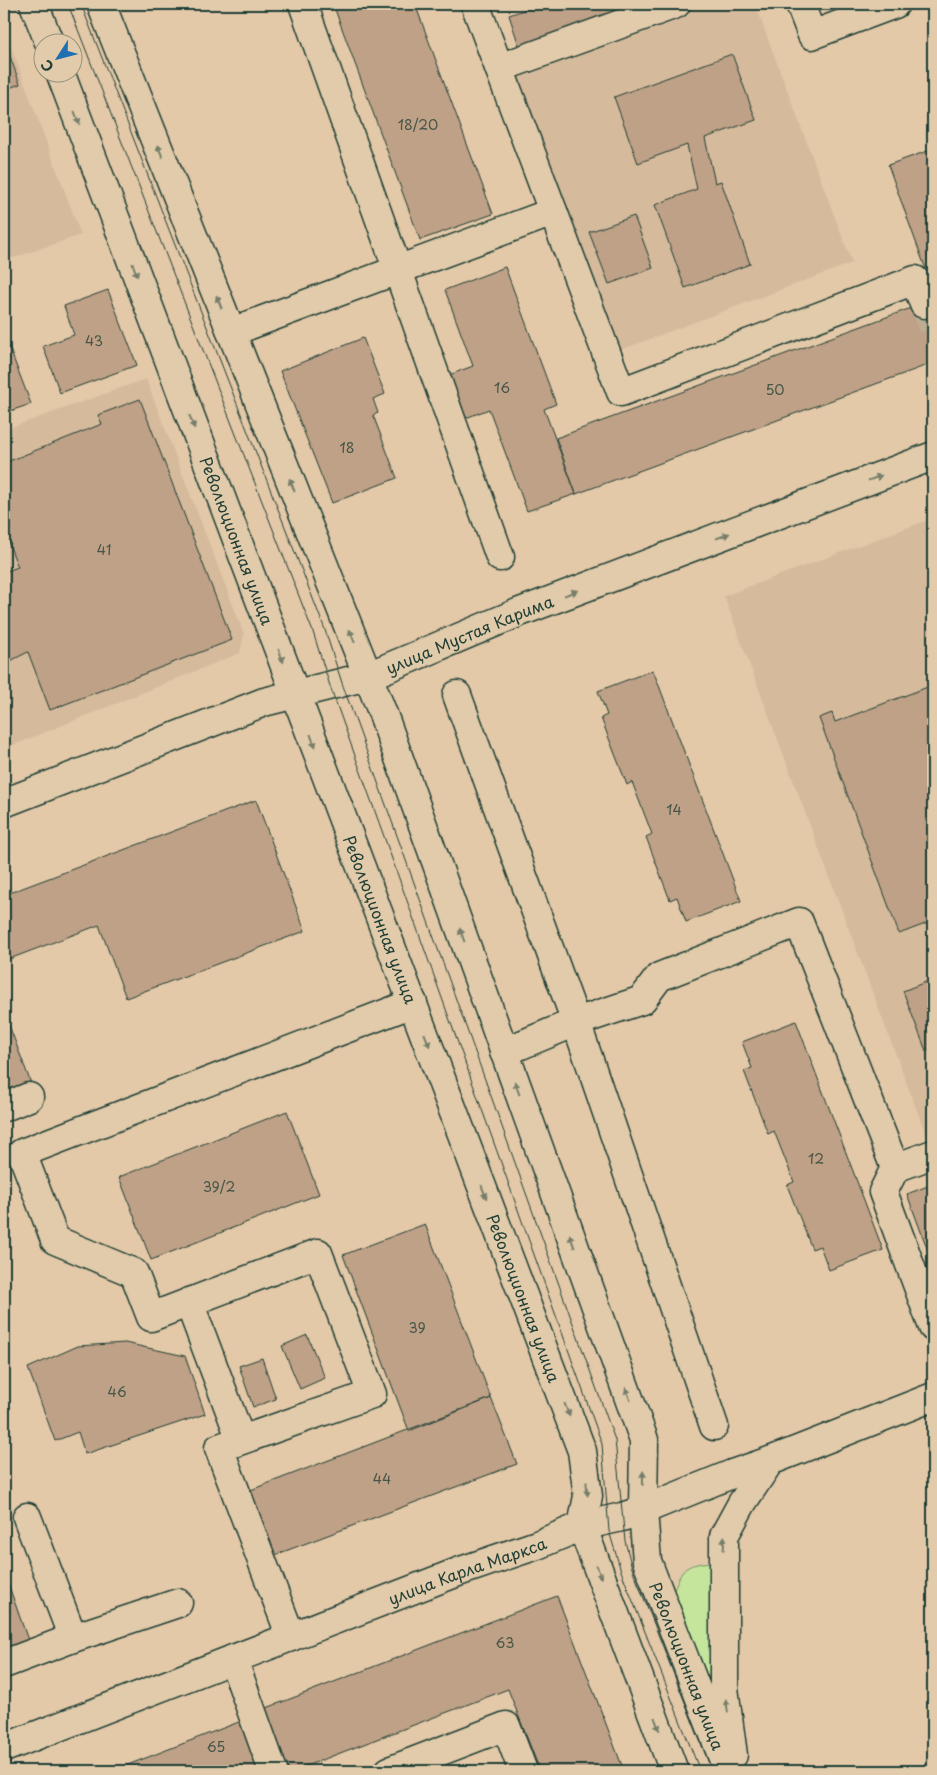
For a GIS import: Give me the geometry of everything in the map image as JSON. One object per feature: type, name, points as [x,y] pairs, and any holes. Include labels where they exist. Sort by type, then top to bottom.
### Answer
[{"type":"street","points":[[34,4],[45,32]]},
{"type":"street","name":"Революционная улица","points":[[102,4],[368,676],[644,1440],[642,1510],[647,1561],[728,1771]]},
{"type":"street","points":[[303,4],[500,556]]},
{"type":"street","points":[[475,4],[621,392],[915,280],[924,304]]},
{"type":"street","points":[[499,68],[676,4]]},
{"type":"street","points":[[800,4],[812,35],[895,4]]},
{"type":"street","name":"Революционная улица","points":[[64,82],[582,1451],[588,1496],[582,1526]]},
{"type":"street","points":[[231,332],[553,212]]},
{"type":"street","name":"улица Мустая Карима","points":[[4,803],[264,702],[368,676],[520,612],[933,456]]},
{"type":"street","points":[[457,695],[576,1022],[714,1426]]},
{"type":"street","points":[[504,1052],[576,1022],[642,1000],[659,977],[799,922],[895,1168]]},
{"type":"street","points":[[291,1637],[218,1448],[372,1394],[318,1253],[151,1317],[134,1273],[55,1240],[22,1153],[413,1003]]},
{"type":"street","points":[[4,1107],[30,1097]]},
{"type":"street","points":[[933,1154],[895,1168],[883,1192],[933,1327]]},
{"type":"street","points":[[189,1302],[241,1440]]},
{"type":"street","name":"улица Карла Маркса","points":[[4,1748],[582,1526],[622,1517],[642,1510],[933,1397]]},
{"type":"street","points":[[736,1771],[724,1688],[724,1536],[742,1503],[770,1461]]},
{"type":"street","points":[[27,1517],[73,1638]]},
{"type":"street","points":[[582,1526],[674,1771]]},
{"type":"street","points":[[4,1664],[73,1638],[178,1603]]},
{"type":"street","points":[[233,1659],[273,1771]]},
{"type":"street","points":[[389,1771],[506,1726],[523,1771]]},
{"type":"shaded area","points":[[702,4],[755,4],[852,263],[620,350],[517,73]]},
{"type":"shaded area","points":[[4,28],[81,235],[4,261]]},
{"type":"shaded area","points":[[146,379],[244,634],[240,653],[4,749],[4,430]]},
{"type":"shaded area","points":[[933,518],[933,1132],[926,1135],[724,596]]},
{"type":"green space","points":[[710,1562],[710,1682],[673,1593],[685,1569]]},
{"type":"building","points":[[333,4],[415,4],[493,214],[420,240]]},
{"type":"building","points":[[541,4],[647,4],[520,49],[509,15]]},
{"type":"building","points":[[4,40],[20,84],[4,90]]},
{"type":"building","points":[[732,54],[756,120],[705,138],[715,183],[721,181],[750,264],[685,288],[655,205],[697,189],[687,145],[638,163],[614,97]]},
{"type":"building","points":[[933,149],[933,289],[888,165]]},
{"type":"building","points":[[634,216],[653,268],[609,284],[589,232]]},
{"type":"building","points":[[505,267],[556,404],[544,409],[576,494],[527,511],[489,409],[466,418],[449,375],[473,366],[445,290]]},
{"type":"building","points":[[108,290],[137,365],[60,393],[43,346],[74,335],[64,306]]},
{"type":"building","points":[[933,300],[933,363],[576,494],[556,438]]},
{"type":"building","points":[[4,334],[31,404],[4,413]]},
{"type":"building","points":[[363,338],[385,394],[373,399],[378,413],[373,415],[397,478],[332,503],[280,371]]},
{"type":"building","points":[[140,399],[232,640],[50,710],[28,652],[4,664],[4,572],[18,567],[4,532],[4,463],[102,424],[98,415]]},
{"type":"building","points":[[653,670],[741,901],[686,922],[677,897],[670,900],[646,837],[652,834],[632,782],[627,785],[601,718],[607,715],[598,691]]},
{"type":"building","points":[[933,685],[933,921],[899,934],[819,718],[832,713],[835,722]]},
{"type":"building","points":[[256,800],[305,931],[126,998],[99,925],[4,961],[4,895]]},
{"type":"building","points":[[933,979],[933,1048],[926,1051],[903,991]]},
{"type":"building","points":[[4,1012],[32,1086],[4,1096]]},
{"type":"building","points":[[796,1021],[883,1250],[829,1270],[820,1246],[812,1249],[787,1185],[794,1182],[774,1131],[768,1134],[744,1071],[752,1068],[742,1042]]},
{"type":"building","points":[[287,1111],[319,1194],[151,1260],[119,1177]]},
{"type":"building","points":[[933,1184],[933,1264],[907,1194]]},
{"type":"building","points":[[425,1224],[491,1398],[409,1431],[343,1255]]},
{"type":"building","points":[[307,1335],[325,1378],[300,1389],[282,1346]]},
{"type":"building","points":[[125,1343],[185,1356],[205,1414],[85,1454],[78,1432],[55,1441],[28,1368],[78,1346]]},
{"type":"building","points":[[262,1358],[276,1399],[253,1407],[239,1366]]},
{"type":"building","points":[[491,1398],[517,1464],[272,1556],[248,1491]]},
{"type":"building","points":[[4,1572],[29,1643],[4,1651]]},
{"type":"building","points":[[557,1596],[624,1771],[540,1771],[508,1689],[289,1771],[264,1709]]},
{"type":"building","points":[[244,1720],[264,1771],[112,1771]]},
{"type":"tunnel","points":[[924,304],[933,328]]},
{"type":"tram line","points":[[68,4],[313,632],[330,686],[602,1444],[609,1531],[621,1571],[700,1771]]},
{"type":"tram line","points":[[81,4],[324,627],[342,683],[615,1440],[625,1541],[632,1568],[712,1771]]}]
